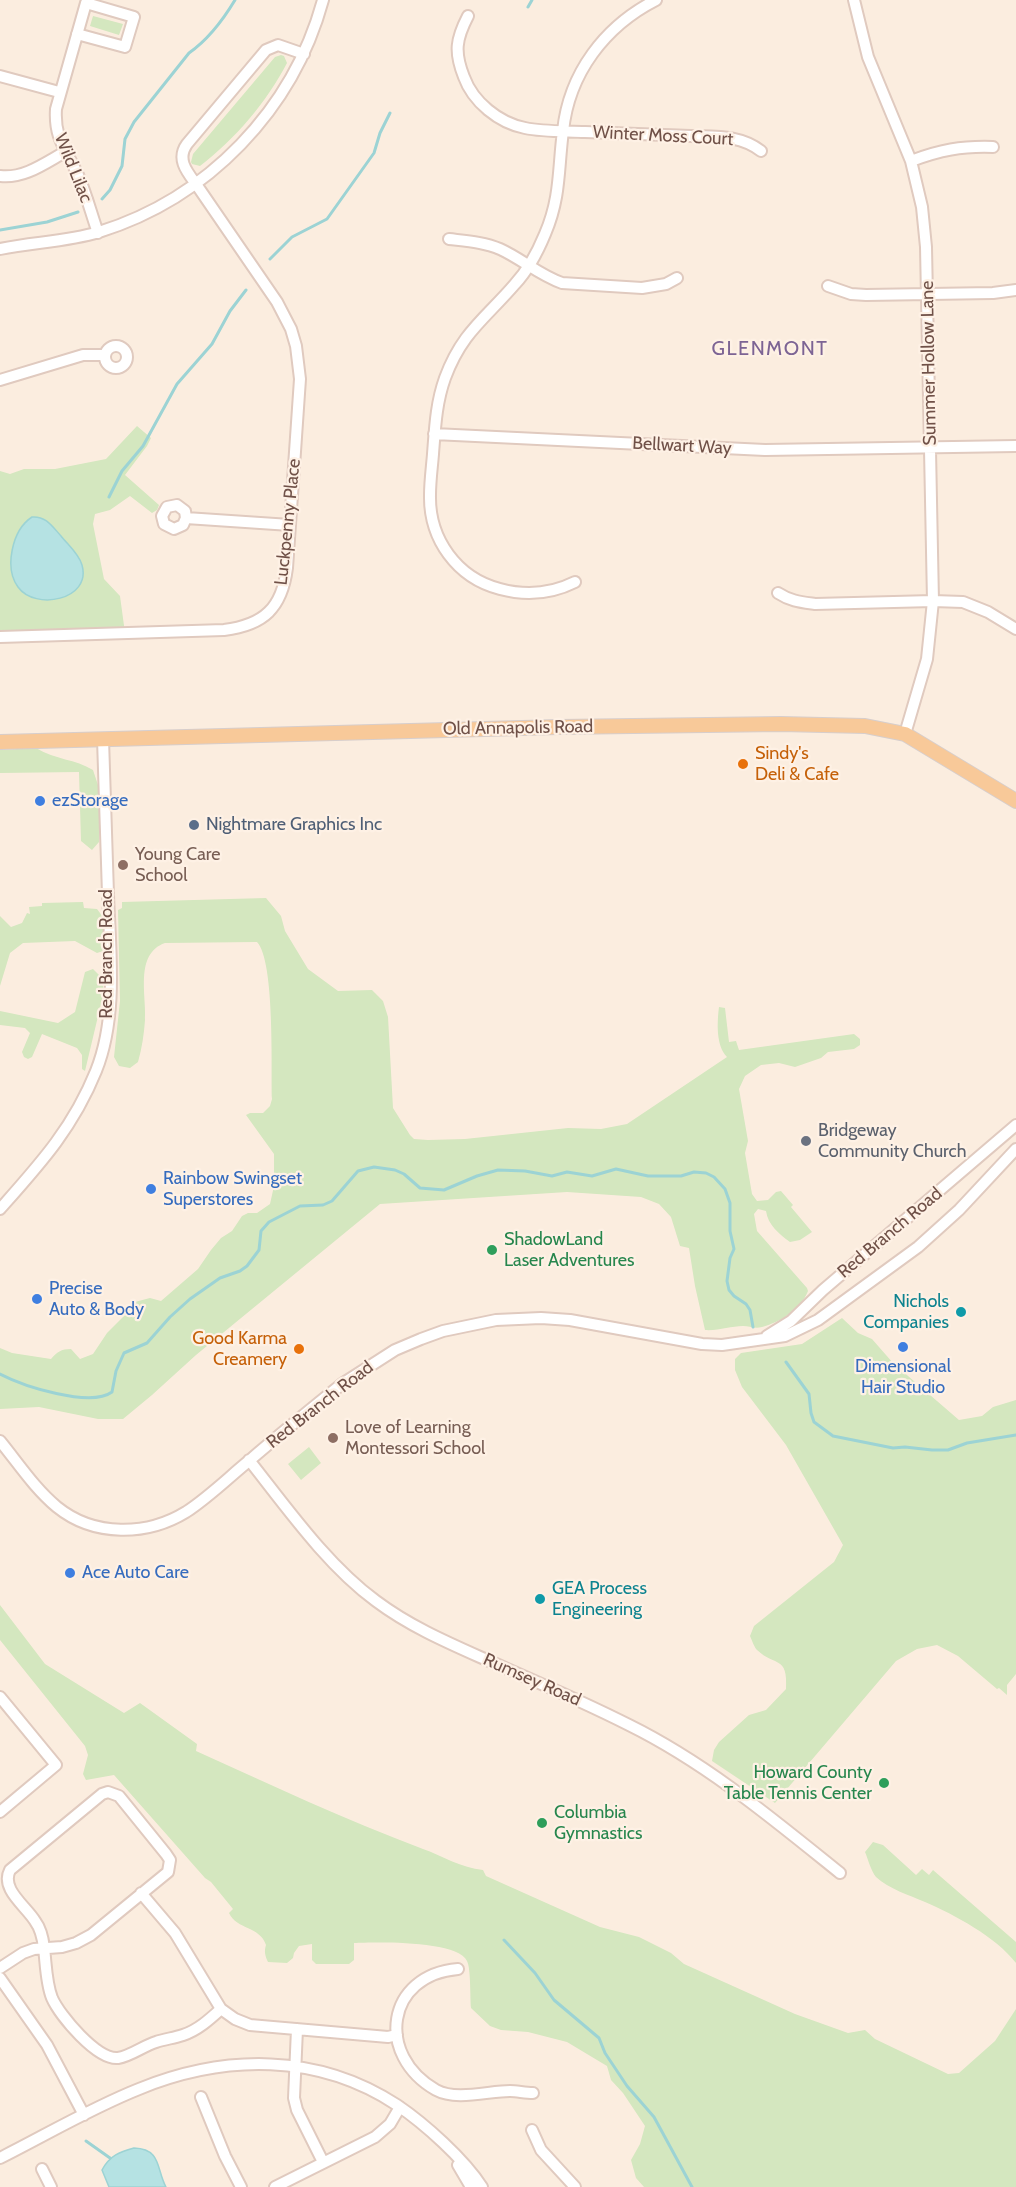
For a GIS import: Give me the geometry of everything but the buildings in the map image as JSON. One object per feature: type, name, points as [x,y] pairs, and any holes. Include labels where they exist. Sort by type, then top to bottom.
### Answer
[{"type":"main road","name":"Old Annapolis Road","points":[[0,742],[492,729],[769,724],[866,726],[905,734],[1016,801]]},
{"type":"street","points":[[0,249],[98,233],[171,201],[196,184],[240,147],[279,99],[304,54],[317,24],[323,0]]},
{"type":"street","points":[[575,582],[548,592],[507,591],[479,581],[456,564],[439,539],[430,510],[429,495],[439,396],[457,352],[474,326],[516,283],[546,232],[558,192],[562,131],[572,94],[589,57],[624,19],[656,0]]},
{"type":"street","name":"Summer Hollow Lane","points":[[854,0],[868,57],[911,161],[925,225],[933,601],[927,659],[905,734]]},
{"type":"street","name":"Wild Lilac","points":[[77,33],[125,47],[134,17],[86,3],[59,92],[55,121],[59,140],[78,176],[98,233]]},
{"type":"street","name":"Winter Moss Court","points":[[468,16],[460,33],[457,55],[463,74],[472,93],[488,109],[513,124],[525,128],[562,131],[722,137],[750,142],[761,151]]},
{"type":"street","name":"Luckpenny Place","points":[[0,637],[240,628],[261,620],[276,605],[285,583],[290,525],[300,379],[296,345],[291,329],[277,302],[185,168],[182,158],[187,144],[266,50],[278,45],[304,54]]},
{"type":"street","points":[[0,76],[59,92]]},
{"type":"street","points":[[911,161],[936,151],[993,147]]},
{"type":"street","points":[[0,176],[15,176],[28,172],[65,152]]},
{"type":"street","points":[[449,239],[498,248],[550,279],[578,285],[654,287],[677,278]]},
{"type":"street","points":[[828,286],[851,294],[866,295],[993,293],[1016,290]]},
{"type":"street","points":[[0,380],[83,355],[105,355]]},
{"type":"street","name":"Bellwart Way","points":[[434,434],[765,450],[1016,446]]},
{"type":"street","points":[[186,518],[290,525]]},
{"type":"street","points":[[778,593],[786,598],[815,604],[963,602],[975,606],[1016,629]]},
{"type":"street","name":"Red Branch Road","points":[[0,1209],[48,1155],[71,1122],[97,1069],[105,1035],[110,1003],[110,959],[103,739]]},
{"type":"street","name":"Red Branch Road","points":[[763,1339],[791,1321],[823,1290],[1016,1125]]},
{"type":"street","name":"Red Branch Road","points":[[0,1441],[56,1507],[91,1525],[121,1530],[152,1527],[188,1511],[342,1384],[365,1368],[395,1350],[443,1331],[496,1320],[541,1318],[570,1320],[702,1344],[722,1345],[785,1336],[801,1329],[856,1293],[927,1239],[959,1210],[1016,1149]]},
{"type":"street","name":"Rumsey Road","points":[[249,1460],[319,1545],[375,1601],[444,1641],[628,1724],[660,1742],[753,1803],[840,1873]]},
{"type":"street","points":[[0,1697],[56,1766],[0,1812]]},
{"type":"street","points":[[0,1968],[23,1953],[44,1948],[69,1945],[91,1935],[168,1872],[170,1860],[119,1796],[108,1792],[102,1794],[7,1874],[6,1880],[10,1889],[41,1932],[44,1948],[49,1989],[53,2000],[90,2047],[100,2054],[118,2058],[156,2041],[184,2035],[198,2028],[221,2009]]},
{"type":"street","points":[[141,1893],[175,1933],[221,2009],[235,2019],[250,2025],[396,2036]]},
{"type":"street","points":[[458,1970],[442,1971],[431,1975],[412,1988],[401,2008],[396,2028],[402,2058],[415,2073],[438,2091],[450,2094],[510,2091],[533,2094]]},
{"type":"street","points":[[0,1978],[56,2061],[84,2115]]},
{"type":"street","points":[[297,2029],[293,2090],[297,2110],[323,2162]]},
{"type":"street","points":[[0,2158],[139,2089],[192,2072],[254,2064],[294,2066],[342,2076],[400,2107],[420,2121],[475,2175],[482,2187]]},
{"type":"street","points":[[201,2097],[225,2156],[241,2187]]},
{"type":"street","points":[[275,2187],[383,2132],[400,2107]]},
{"type":"street","points":[[532,2130],[541,2150],[573,2186]]},
{"type":"street","points":[[449,2150],[471,2187]]},
{"type":"street","points":[[42,2169],[51,2187]]},
{"type":"green space","points":[[93,16],[123,24],[119,35],[90,26]]},
{"type":"green space","points":[[281,55],[287,63],[260,106],[226,144],[200,166],[192,164],[193,154],[275,57]]},
{"type":"green space","points":[[137,426],[151,438],[125,475],[159,505],[157,510],[152,513],[130,496],[110,510],[95,514],[93,524],[104,579],[120,596],[125,633],[0,637],[0,471],[10,474],[24,469],[55,469],[106,459]]},
{"type":"green space","points":[[36,748],[93,770],[99,788],[99,842],[92,850],[81,841],[79,772],[0,773],[0,750]]},
{"type":"green space","points":[[266,898],[281,916],[285,931],[308,969],[338,991],[372,990],[383,1001],[388,1017],[393,1108],[414,1139],[465,1139],[568,1128],[601,1129],[627,1124],[727,1057],[719,1041],[719,1007],[725,1008],[729,1042],[736,1041],[739,1050],[854,1034],[860,1039],[860,1045],[854,1049],[828,1052],[821,1058],[795,1067],[779,1063],[761,1065],[745,1076],[739,1089],[748,1141],[745,1153],[752,1194],[757,1201],[768,1200],[776,1192],[781,1191],[812,1232],[800,1240],[790,1242],[772,1225],[766,1211],[758,1209],[754,1214],[757,1231],[807,1288],[808,1291],[801,1304],[783,1318],[762,1327],[738,1326],[705,1330],[689,1248],[680,1246],[671,1217],[659,1204],[641,1197],[567,1192],[380,1204],[196,1355],[123,1419],[98,1419],[39,1407],[0,1409],[0,1348],[12,1353],[51,1359],[60,1351],[68,1349],[71,1349],[80,1359],[93,1354],[107,1333],[125,1315],[131,1303],[150,1298],[161,1301],[198,1269],[211,1250],[221,1238],[232,1231],[242,1216],[257,1213],[270,1204],[274,1186],[274,1154],[246,1115],[263,1113],[270,1106],[272,1099],[272,1041],[267,970],[263,953],[257,942],[165,943],[155,948],[149,956],[144,977],[145,1020],[138,1062],[130,1068],[119,1066],[114,1057],[120,1001],[118,910],[122,908],[122,902]]},
{"type":"green space","points":[[83,902],[84,908],[97,909],[103,917],[103,951],[97,953],[75,941],[23,943],[10,953],[0,986],[0,916],[11,927],[22,923],[27,913],[30,914],[29,907],[42,906],[42,903]]},
{"type":"green space","points":[[93,969],[101,977],[104,991],[85,1071],[82,1069],[82,1055],[77,1048],[42,1034],[32,1057],[28,1059],[24,1057],[22,1052],[30,1033],[25,1028],[0,1025],[0,1011],[58,1023],[75,1012],[85,972]]},
{"type":"green space","points":[[842,1318],[858,1333],[872,1339],[893,1363],[959,1420],[982,1416],[993,1407],[1016,1400],[1016,1674],[1007,1685],[1007,1695],[958,1656],[937,1645],[917,1649],[896,1661],[775,1803],[712,1761],[714,1750],[719,1742],[749,1715],[766,1710],[786,1689],[785,1671],[782,1666],[763,1655],[754,1645],[750,1636],[754,1626],[834,1562],[843,1545],[786,1445],[742,1387],[735,1370],[735,1359],[741,1353],[802,1344]]},
{"type":"green space","points":[[309,1447],[321,1463],[301,1480],[288,1464]]},
{"type":"green space","points":[[0,1605],[45,1664],[124,1713],[140,1703],[197,1744],[196,1751],[366,1826],[460,1864],[483,1870],[486,1876],[600,1927],[639,1937],[671,1953],[684,1964],[795,2014],[848,2033],[865,2030],[875,2039],[948,2074],[959,2073],[995,2041],[1016,2009],[1016,2187],[644,2187],[636,2178],[631,2160],[640,2144],[645,2126],[623,2093],[611,2080],[607,2066],[567,2042],[528,2032],[501,2030],[490,2026],[471,2008],[468,1965],[460,1954],[448,1949],[415,1944],[354,1943],[354,1960],[349,1964],[316,1964],[312,1960],[312,1944],[299,1946],[293,1958],[287,1963],[268,1962],[265,1954],[266,1945],[259,1934],[233,1918],[229,1913],[233,1909],[211,1882],[114,1775],[86,1780],[83,1774],[88,1755],[85,1746],[0,1640]]},
{"type":"green space","points":[[873,1842],[883,1845],[916,1875],[922,1869],[929,1875],[933,1870],[1016,1942],[1016,1963],[998,1944],[962,1920],[893,1888],[876,1877],[865,1852]]},
{"type":"water","points":[[32,517],[41,518],[52,525],[81,561],[83,577],[79,587],[71,594],[48,600],[37,599],[18,587],[11,570],[12,550],[19,531]]},
{"type":"water","points":[[134,2148],[143,2149],[154,2156],[166,2187],[109,2187],[102,2170],[105,2165],[116,2155]]},
{"type":"waterway","points":[[102,199],[110,190],[122,166],[125,139],[134,122],[189,53],[215,29],[235,0]]},
{"type":"waterway","points":[[528,7],[532,0]]},
{"type":"waterway","points":[[270,259],[292,237],[327,219],[374,153],[380,133],[390,113]]},
{"type":"waterway","points":[[0,230],[47,222],[78,212]]},
{"type":"waterway","points":[[109,497],[122,471],[143,446],[177,384],[212,344],[230,311],[246,290]]},
{"type":"waterway","points":[[0,1374],[56,1394],[88,1398],[112,1392],[116,1371],[124,1353],[147,1343],[190,1299],[220,1278],[247,1266],[259,1250],[261,1231],[269,1222],[300,1206],[323,1205],[332,1201],[358,1171],[374,1167],[395,1170],[404,1174],[420,1188],[444,1190],[498,1170],[525,1171],[552,1176],[567,1172],[592,1176],[616,1169],[648,1176],[706,1173],[714,1177],[725,1189],[730,1203],[730,1231],[734,1249],[730,1258],[727,1281],[729,1290],[750,1310],[753,1327]]},
{"type":"waterway","points":[[786,1362],[809,1394],[814,1422],[833,1436],[893,1448],[948,1450],[967,1443],[1016,1435]]},
{"type":"waterway","points":[[504,1940],[535,1973],[554,2000],[599,2038],[605,2053],[627,2086],[654,2117],[692,2187]]},
{"type":"waterway","points":[[86,2141],[110,2158]]},
{"type":"place","name":"Sindy's Deli & Cafe","points":[[743,764]]},
{"type":"place","name":"ezStorage","points":[[40,801]]},
{"type":"place","name":"Nightmare Graphics Inc","points":[[194,825]]},
{"type":"place","name":"Young Care School","points":[[123,865]]},
{"type":"place","name":"Bridgeway Community Church","points":[[806,1141]]},
{"type":"place","name":"Rainbow Swingset Superstores","points":[[151,1189]]},
{"type":"place","name":"ShadowLand Laser Adventures","points":[[492,1250]]},
{"type":"place","name":"Precise Auto & Body","points":[[37,1299]]},
{"type":"place","name":"Nichols Companies","points":[[961,1312]]},
{"type":"place","name":"Dimensional Hair Studio","points":[[903,1347]]},
{"type":"place","name":"Good Karma Creamery","points":[[299,1349]]},
{"type":"place","name":"Love of Learning Montessori School","points":[[333,1438]]},
{"type":"place","name":"Ace Auto Care","points":[[70,1573]]},
{"type":"place","name":"GEA Process Engineering","points":[[540,1599]]},
{"type":"place","name":"Howard County Table Tennis Center","points":[[884,1783]]},
{"type":"place","name":"Columbia Gymnastics","points":[[542,1823]]},
{"type":"district","name":"GLENMONT","points":[[770,349]]}]
